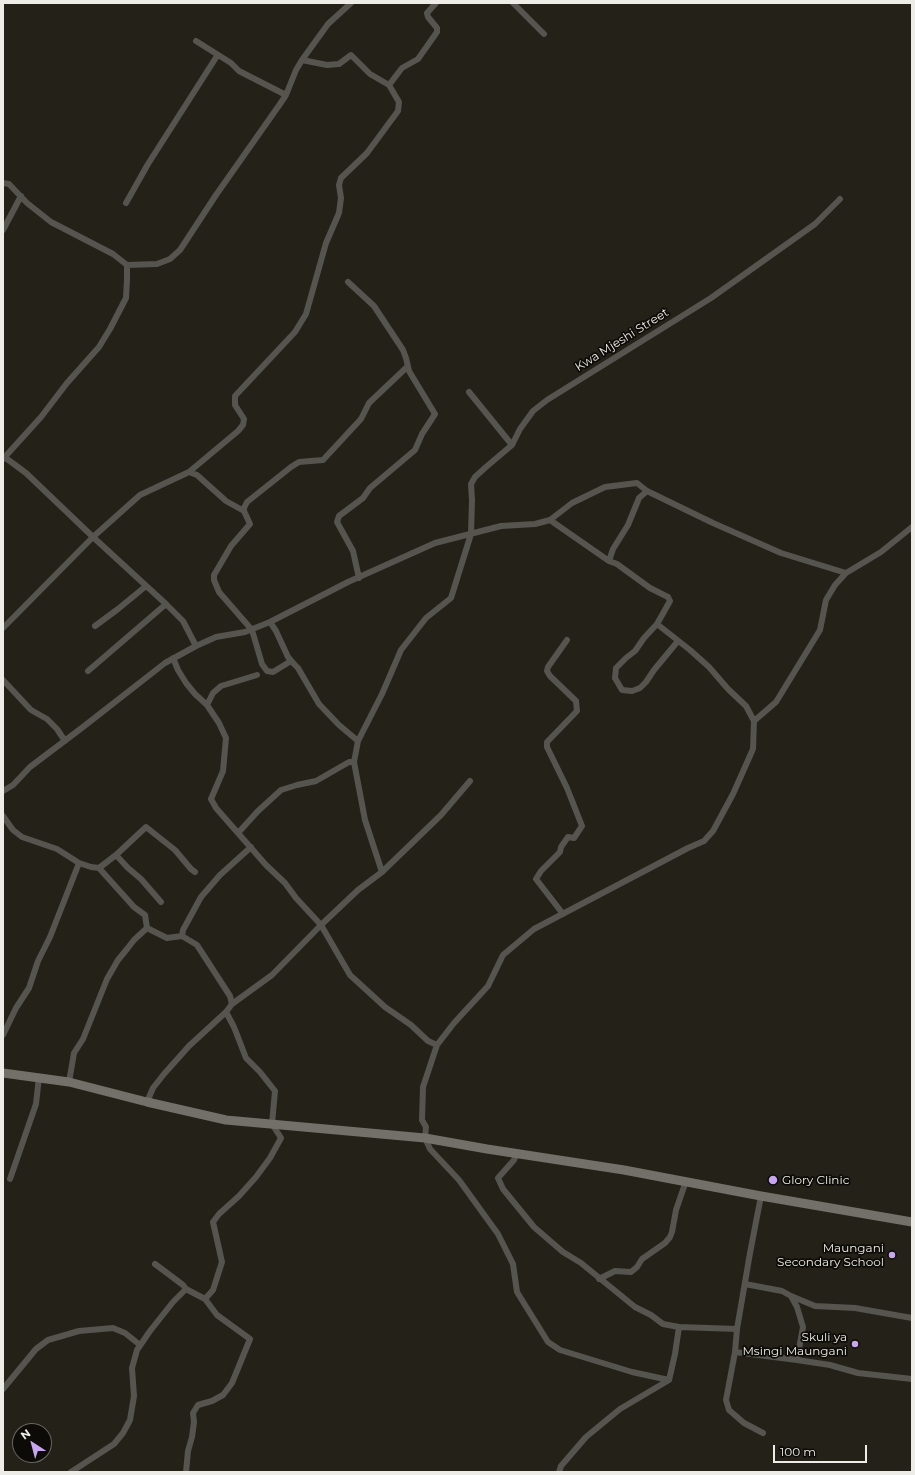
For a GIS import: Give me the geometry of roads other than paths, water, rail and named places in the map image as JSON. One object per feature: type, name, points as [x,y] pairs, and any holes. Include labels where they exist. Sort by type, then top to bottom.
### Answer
[{"type":"main road","points":[[3,1073],[69,1082],[146,1102],[226,1120],[425,1138],[624,1170],[761,1196],[912,1222]]},
{"type":"street","points":[[3,183],[9,184],[51,222],[113,254],[127,265],[157,264],[170,259],[180,250],[212,200],[286,95],[296,70],[302,60],[328,24],[350,3]]},
{"type":"street","points":[[390,85],[402,68],[418,59],[437,32],[437,28],[427,13],[436,3]]},
{"type":"street","points":[[513,3],[544,34]]},
{"type":"street","points":[[196,41],[217,56],[231,63],[239,71],[286,95]]},
{"type":"street","points":[[3,628],[93,537],[140,495],[190,472],[238,431],[243,425],[244,419],[235,405],[235,396],[295,332],[306,314],[326,243],[339,213],[341,198],[339,185],[341,178],[367,153],[398,111],[399,102],[390,85],[370,74],[351,54],[339,64],[327,65],[302,60]]},
{"type":"street","points":[[126,203],[148,164],[217,56]]},
{"type":"street","points":[[3,230],[21,196]]},
{"type":"street","name":"Kwa Mjeshi Street","points":[[354,762],[358,741],[382,694],[400,650],[426,618],[451,598],[472,534],[471,484],[475,477],[512,445],[520,429],[533,411],[547,400],[711,298],[815,224],[840,199]]},
{"type":"street","points":[[127,265],[126,298],[99,348],[67,383],[41,417],[4,458],[26,473],[166,604],[183,621],[196,646]]},
{"type":"street","points":[[348,282],[374,306],[403,350],[407,367],[435,414],[422,434],[415,450],[370,488],[363,498],[339,516],[337,522],[353,551],[359,578]]},
{"type":"street","points":[[244,511],[247,502],[291,467],[299,462],[323,460],[361,419],[370,403],[407,367]]},
{"type":"street","points":[[469,392],[512,445]]},
{"type":"street","points":[[190,472],[197,474],[226,501],[244,511],[250,524],[231,546],[214,575],[214,580],[219,592],[252,630],[262,664],[267,672],[273,672],[291,661]]},
{"type":"street","points":[[3,791],[12,785],[30,767],[173,658],[196,646],[216,637],[252,630],[348,582],[435,543],[502,526],[535,524],[550,520],[572,503],[605,487],[637,483],[647,491],[713,523],[781,552],[846,573]]},
{"type":"street","points":[[609,561],[613,549],[628,525],[639,498],[647,491]]},
{"type":"street","points":[[550,520],[609,561],[618,564],[650,588],[668,597],[670,601],[656,624],[635,651],[616,668],[615,678],[622,690],[640,688],[678,641]]},
{"type":"street","points":[[754,722],[776,702],[820,630],[826,600],[835,585],[846,573],[881,552],[912,527]]},
{"type":"street","points":[[95,626],[146,586]]},
{"type":"street","points":[[88,671],[166,604]]},
{"type":"street","points":[[270,622],[291,661],[298,668],[320,704],[339,725],[358,741]]},
{"type":"street","points":[[656,624],[709,667],[728,689],[746,706],[754,722],[753,748],[733,794],[714,831],[704,841],[534,929],[503,955],[488,986],[436,1045],[424,1087],[422,1120],[426,1128],[425,1138],[430,1149],[459,1180],[498,1234],[513,1264],[517,1292],[548,1342],[560,1350],[632,1372],[669,1380]]},
{"type":"street","points":[[563,914],[536,879],[541,871],[560,852],[561,847],[568,837],[574,838],[582,826],[567,788],[547,747],[547,742],[577,710],[576,701],[550,676],[547,671],[548,666],[567,640]]},
{"type":"street","points":[[173,658],[186,683],[207,705],[219,723],[226,738],[223,771],[211,799],[216,808],[321,925],[350,975],[385,1007],[411,1025],[428,1041],[436,1045]]},
{"type":"street","points":[[207,705],[213,693],[221,686],[257,675]]},
{"type":"street","points":[[3,680],[31,710],[57,729],[65,741]]},
{"type":"street","points":[[238,833],[258,811],[282,790],[297,785],[316,782],[349,762],[354,762],[364,820],[382,872]]},
{"type":"street","points":[[146,1102],[154,1088],[189,1046],[226,1012],[232,1004],[272,975],[358,890],[382,872],[441,815],[470,781]]},
{"type":"street","points":[[3,816],[13,830],[22,837],[57,849],[79,863],[99,868],[134,907],[145,915],[147,928]]},
{"type":"street","points":[[99,868],[116,855],[146,827],[175,850],[195,872]]},
{"type":"street","points":[[182,936],[183,930],[201,897],[225,870],[251,847]]},
{"type":"street","points":[[116,855],[141,879],[161,902]]},
{"type":"street","points":[[3,1035],[16,1008],[29,988],[38,961],[50,937],[79,863]]},
{"type":"street","points":[[147,928],[167,938],[182,936],[196,945],[230,996],[232,1004]]},
{"type":"street","points":[[69,1082],[74,1053],[83,1039],[107,979],[118,960],[134,940],[147,928]]},
{"type":"street","points":[[226,1012],[234,1027],[246,1058],[260,1072],[275,1092],[272,1124],[281,1138]]},
{"type":"street","points":[[10,1179],[36,1104],[39,1077]]},
{"type":"street","points":[[205,1299],[213,1290],[222,1262],[214,1222],[219,1214],[239,1196],[256,1177],[270,1158],[281,1138],[283,1125]]},
{"type":"street","points":[[517,1154],[498,1178],[502,1189],[534,1227],[563,1252],[581,1263],[635,1308],[651,1315],[663,1324],[737,1329]]},
{"type":"street","points":[[599,1279],[615,1271],[631,1272],[642,1258],[665,1243],[672,1232],[676,1210],[686,1181]]},
{"type":"street","points":[[761,1196],[726,1400],[729,1410],[744,1423],[763,1433]]},
{"type":"street","points":[[155,1264],[183,1285],[186,1289],[205,1299],[217,1315],[250,1339],[232,1383],[223,1396],[198,1405],[193,1413],[194,1422],[186,1472]]},
{"type":"street","points":[[745,1284],[782,1291],[815,1306],[855,1308],[912,1318]]},
{"type":"street","points":[[70,1472],[114,1444],[124,1433],[130,1420],[134,1396],[132,1368],[137,1350],[173,1302],[186,1289]]},
{"type":"street","points":[[791,1296],[797,1307],[803,1327],[797,1360]]},
{"type":"street","points":[[559,1472],[561,1466],[586,1437],[620,1409],[669,1380],[679,1326]]},
{"type":"street","points":[[3,1389],[36,1349],[48,1340],[79,1331],[113,1328],[124,1333],[140,1346]]},
{"type":"street","points":[[735,1352],[797,1360],[858,1373],[912,1379]]},
{"type":"place","name":"Glory Clinic","points":[[773,1180]]},
{"type":"place","name":"Maungani Secondary School","points":[[892,1255]]},
{"type":"place","name":"Skuli ya Msingi Maungani","points":[[855,1344]]}]
